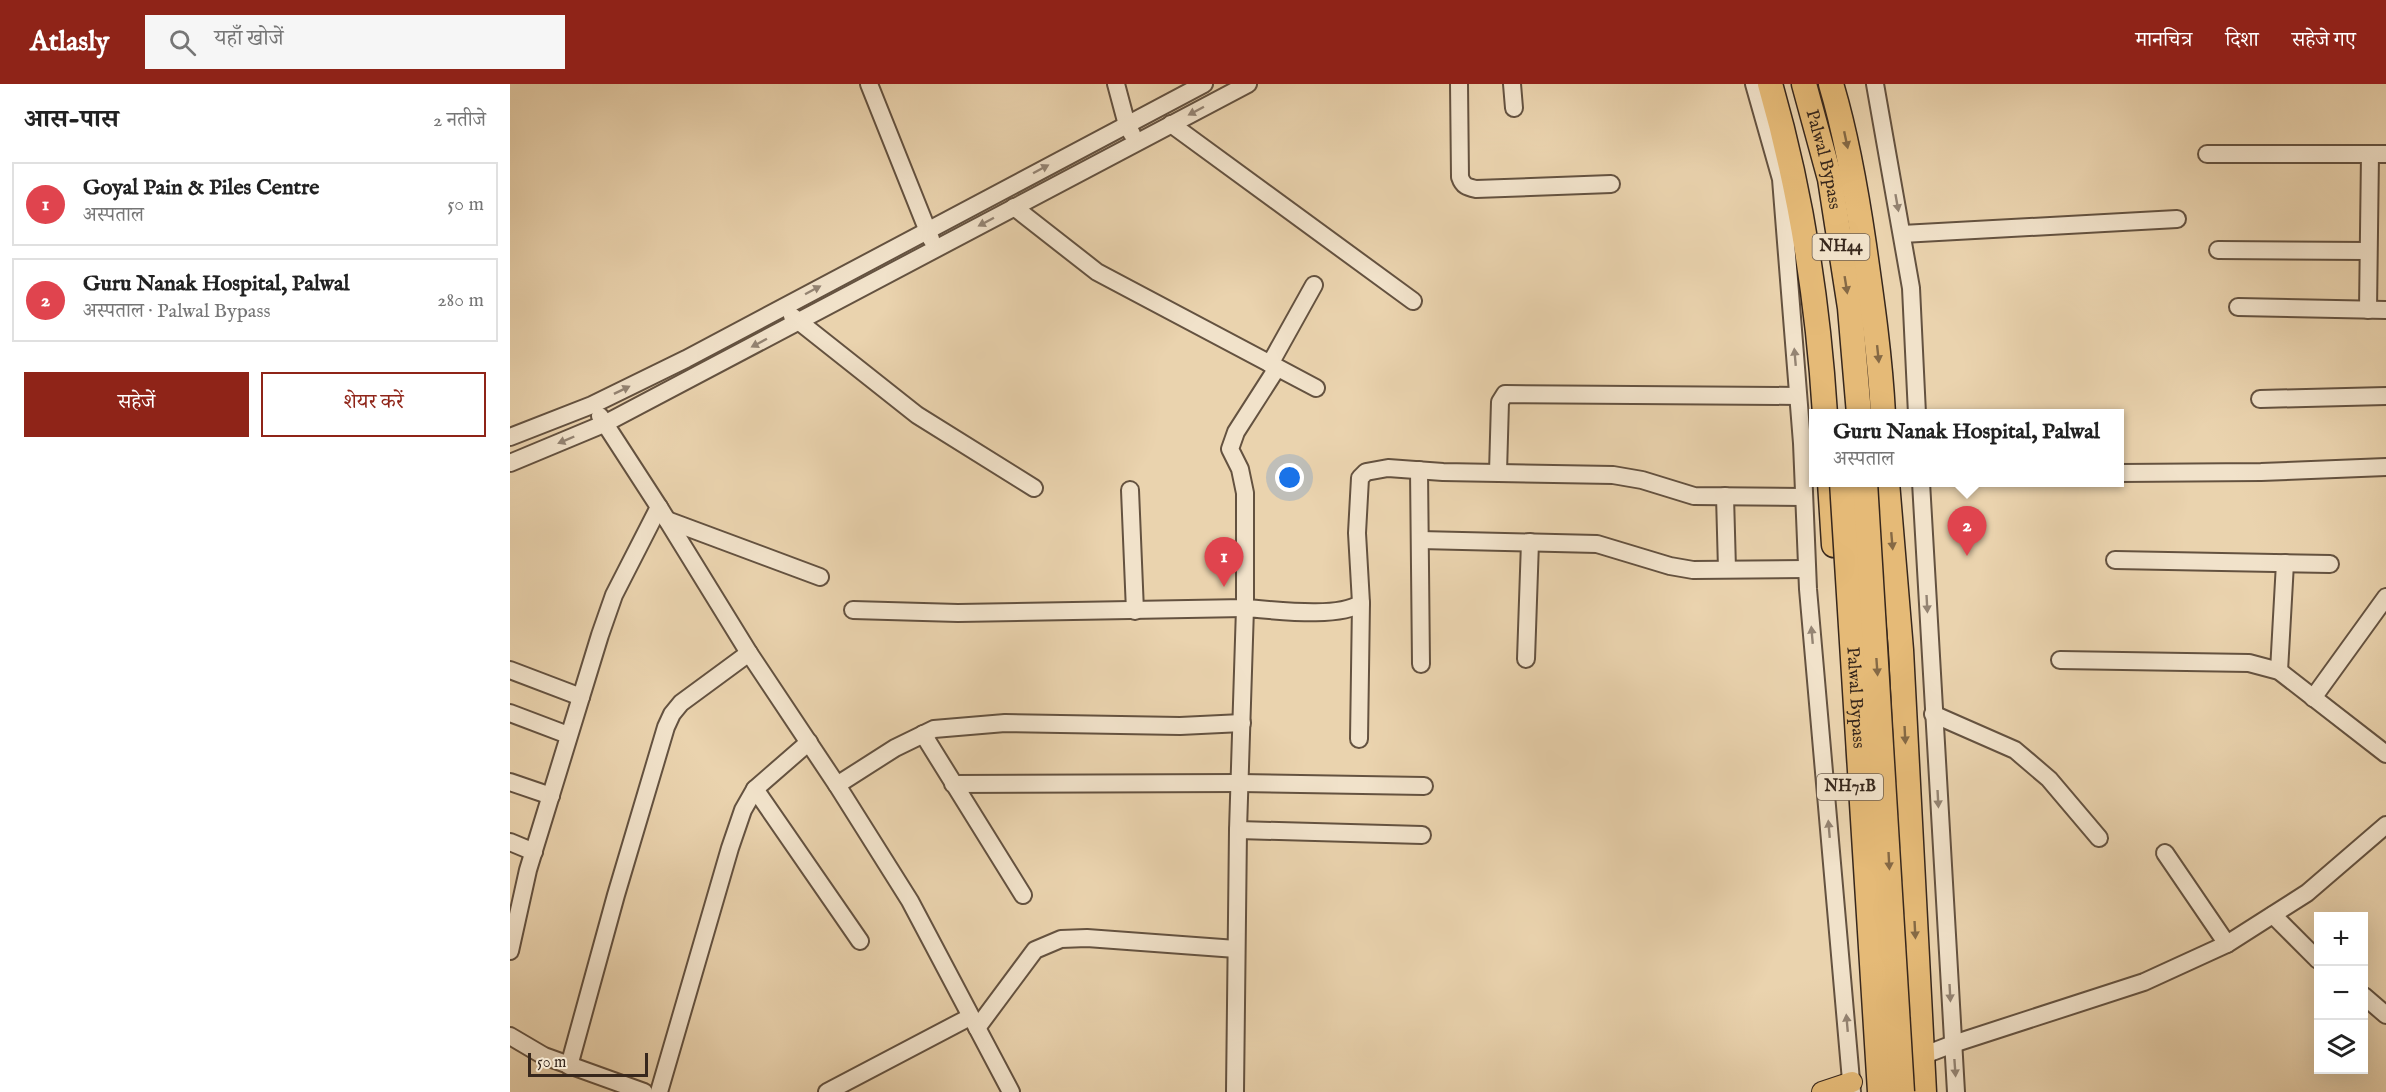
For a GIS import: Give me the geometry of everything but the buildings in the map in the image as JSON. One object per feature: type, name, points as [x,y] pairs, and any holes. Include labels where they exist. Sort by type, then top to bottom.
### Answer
[{"type":"highway","points":[[1770,84],[1796,180],[1821,360],[1825,409]]},
{"type":"highway","name":"Palwal Bypass","points":[[1783,84],[1813,207],[1834,352],[1837,409]]},
{"type":"highway","name":"Palwal Bypass","points":[[1804,84],[1830,179],[1850,308],[1859,409]]},
{"type":"highway","points":[[1831,84],[1842,122],[1854,180],[1873,303],[1883,409]]},
{"type":"highway","name":"NH71B","points":[[1830,487],[1867,1084]]},
{"type":"highway","name":"Palwal Bypass","points":[[1842,487],[1867,1084]]},
{"type":"highway","name":"Palwal Bypass","points":[[1865,487],[1902,1092]]},
{"type":"highway","points":[[1887,487],[1901,650],[1924,1092]]},
{"type":"main road","points":[[1822,1092],[1867,1084]]},
{"type":"street","points":[[869,84],[926,230],[937,248]]},
{"type":"street","points":[[1116,84],[1127,124],[1136,143]]},
{"type":"street","points":[[510,437],[592,405],[686,359],[1204,84]]},
{"type":"street","points":[[510,463],[606,423],[1248,84]]},
{"type":"street","points":[[1459,84],[1460,177],[1462,184],[1466,187],[1476,189],[1611,184]]},
{"type":"street","points":[[1512,84],[1514,108]]},
{"type":"street","points":[[1754,84],[1781,179],[1798,396],[1807,569],[1867,1084],[1922,1056],[2144,982],[2228,944],[2307,893],[2386,825]]},
{"type":"street","points":[[1875,84],[1911,288],[1917,409]]},
{"type":"street","points":[[1171,124],[1413,301]]},
{"type":"street","points":[[2207,154],[2378,154],[2368,250],[2368,310]]},
{"type":"street","points":[[1014,207],[1097,272],[1316,388]]},
{"type":"street","points":[[1902,234],[2177,219]]},
{"type":"street","points":[[2217,250],[2368,250]]},
{"type":"street","points":[[1235,1092],[1238,830],[1245,608],[1245,493],[1240,469],[1230,449],[1236,432],[1274,366],[1314,285]]},
{"type":"street","points":[[783,307],[798,322],[917,415],[1034,488]]},
{"type":"street","points":[[2238,307],[2386,310]]},
{"type":"street","points":[[1498,472],[1500,402],[1505,394],[1798,396]]},
{"type":"street","points":[[2260,399],[2386,396]]},
{"type":"street","points":[[592,405],[606,423],[749,653],[837,784],[910,901],[1011,1092]]},
{"type":"street","points":[[2124,473],[2261,472],[2386,467]]},
{"type":"street","points":[[1359,739],[1361,603],[1357,533],[1360,478],[1366,472],[1388,468],[1613,475],[1642,480],[1694,495],[1804,497]]},
{"type":"street","points":[[1419,470],[1421,664]]},
{"type":"street","points":[[1921,487],[1956,1092]]},
{"type":"street","points":[[1130,490],[1135,611]]},
{"type":"street","points":[[1725,495],[1727,569]]},
{"type":"street","points":[[663,513],[820,577]]},
{"type":"street","points":[[510,951],[512,932],[568,735],[614,595],[663,513]]},
{"type":"street","points":[[1420,540],[1597,544],[1670,566],[1693,570],[1807,569]]},
{"type":"street","points":[[1526,659],[1530,543]]},
{"type":"street","points":[[2115,560],[2330,564]]},
{"type":"street","points":[[2279,671],[2285,563]]},
{"type":"street","points":[[2313,698],[2386,597]]},
{"type":"street","points":[[853,610],[958,614],[1245,608],[1335,611],[1351,609],[1361,603]]},
{"type":"street","points":[[569,1066],[616,894],[666,727],[672,714],[681,703],[749,653]]},
{"type":"street","points":[[2060,660],[2249,663],[2279,671],[2386,754]]},
{"type":"street","points":[[510,670],[580,697]]},
{"type":"street","points":[[510,713],[568,735]]},
{"type":"street","points":[[1933,714],[2015,750],[2049,779],[2099,838]]},
{"type":"street","points":[[837,784],[895,748],[934,729],[1005,723],[1180,726],[1242,723]]},
{"type":"street","points":[[923,734],[1023,895]]},
{"type":"street","points":[[659,1092],[730,848],[744,810],[755,789],[808,742]]},
{"type":"street","points":[[510,782],[551,796]]},
{"type":"street","points":[[953,784],[1240,783],[1424,786]]},
{"type":"street","points":[[755,789],[860,942]]},
{"type":"street","points":[[1238,830],[1422,835]]},
{"type":"street","points":[[510,842],[534,852]]},
{"type":"street","points":[[2165,853],[2228,944]]},
{"type":"street","points":[[2273,915],[2314,955]]},
{"type":"street","points":[[827,1092],[973,1022],[1035,950],[1061,939],[1087,938],[1236,949]]},
{"type":"street","points":[[2368,999],[2386,1015]]},
{"type":"street","points":[[510,1036],[544,1056],[644,1092]]},
{"type":"place","name":"Guru Nanak Hospital, Palwal","points":[[1967,556]]},
{"type":"place","name":"Goyal Pain & Piles Centre","points":[[1224,587]]}]
